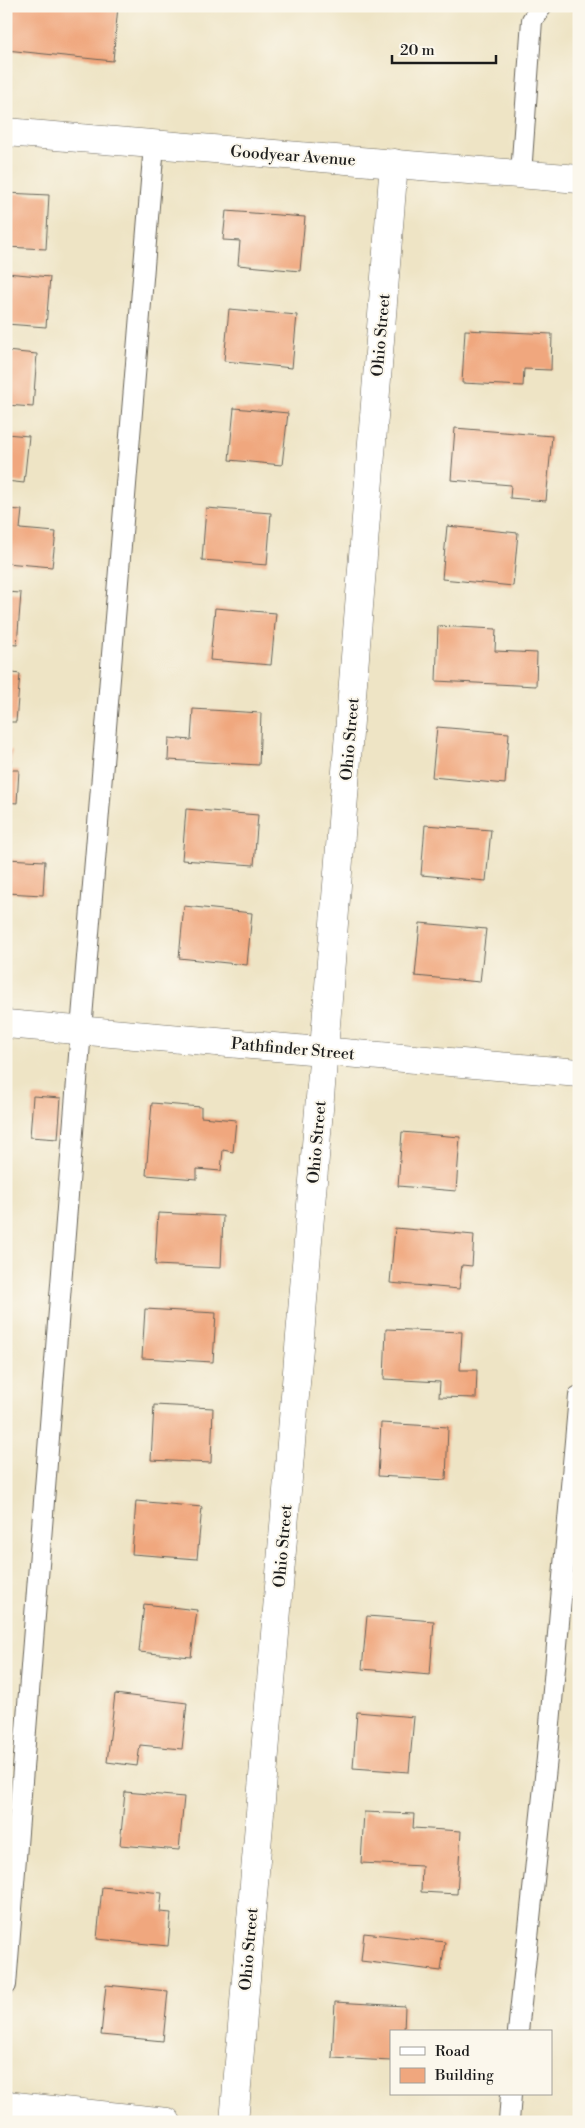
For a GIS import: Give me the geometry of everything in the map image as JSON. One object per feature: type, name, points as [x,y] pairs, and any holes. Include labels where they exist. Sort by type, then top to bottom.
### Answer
[{"type":"street","name":"Goodyear Avenue","points":[[6,132],[579,179]]},
{"type":"street","name":"Ohio Street","points":[[234,2122],[324,1050],[394,163]]},
{"type":"street","name":"Pathfinder Street","points":[[6,1024],[579,1072]]},
{"type":"street","points":[[6,2106],[167,2122]]},
{"type":"lane","points":[[521,174],[532,20],[542,6]]},
{"type":"lane","points":[[6,1985],[81,1030],[154,145]]},
{"type":"lane","points":[[518,2030],[547,1758],[579,1396]]},
{"type":"lane","points":[[508,2122],[512,2096]]},
{"type":"building","points":[[6,6],[118,6],[113,61],[6,50]]},
{"type":"building","points":[[571,6],[579,6],[579,11],[570,10]]},
{"type":"building","points":[[6,193],[49,195],[46,249],[6,247]]},
{"type":"building","points":[[226,211],[305,217],[300,271],[238,265],[240,241],[223,240]]},
{"type":"building","points":[[6,273],[50,277],[46,327],[6,324]]},
{"type":"building","points":[[229,309],[297,315],[292,368],[224,361]]},
{"type":"building","points":[[465,330],[552,334],[551,370],[524,369],[523,386],[462,383]]},
{"type":"building","points":[[6,351],[37,354],[33,407],[6,405]]},
{"type":"building","points":[[234,408],[288,413],[282,465],[229,460]]},
{"type":"building","points":[[455,428],[552,436],[546,501],[510,498],[511,485],[451,480]]},
{"type":"building","points":[[6,434],[29,436],[24,483],[6,481]]},
{"type":"building","points":[[206,508],[271,513],[267,565],[202,560]]},
{"type":"building","points":[[6,509],[22,510],[20,529],[56,532],[52,567],[6,563]]},
{"type":"building","points":[[447,526],[518,533],[513,586],[442,579]]},
{"type":"building","points":[[6,592],[21,593],[17,645],[6,644]]},
{"type":"building","points":[[215,608],[276,613],[271,665],[210,660]]},
{"type":"building","points":[[438,626],[496,629],[495,651],[537,653],[536,686],[436,681]]},
{"type":"building","points":[[6,672],[20,674],[16,722],[6,722]]},
{"type":"building","points":[[193,709],[261,713],[259,765],[168,760],[169,738],[191,740]]},
{"type":"building","points":[[437,727],[509,733],[505,784],[432,777]]},
{"type":"building","points":[[6,750],[12,750],[10,770],[19,770],[17,803],[6,802]]},
{"type":"building","points":[[186,809],[258,815],[254,865],[182,860]]},
{"type":"building","points":[[425,825],[491,830],[486,881],[421,875]]},
{"type":"building","points":[[6,859],[45,861],[43,895],[6,893]]},
{"type":"building","points":[[184,906],[252,913],[247,965],[179,958]]},
{"type":"building","points":[[420,923],[486,929],[480,982],[415,976]]},
{"type":"building","points":[[33,1096],[61,1098],[58,1139],[30,1137]]},
{"type":"building","points":[[152,1103],[201,1107],[201,1117],[236,1120],[233,1152],[223,1150],[221,1171],[197,1169],[197,1179],[146,1175]]},
{"type":"building","points":[[402,1132],[460,1137],[456,1191],[398,1186]]},
{"type":"building","points":[[158,1213],[223,1216],[221,1268],[155,1265]]},
{"type":"building","points":[[395,1228],[474,1235],[472,1266],[462,1265],[459,1289],[390,1283]]},
{"type":"building","points":[[145,1309],[216,1313],[213,1362],[142,1358]]},
{"type":"building","points":[[386,1329],[462,1332],[460,1370],[477,1370],[476,1398],[439,1397],[440,1382],[384,1379]]},
{"type":"building","points":[[154,1405],[213,1408],[211,1463],[151,1460]]},
{"type":"building","points":[[381,1423],[448,1427],[446,1480],[378,1476]]},
{"type":"building","points":[[136,1501],[202,1507],[197,1559],[132,1554]]},
{"type":"building","points":[[144,1604],[197,1610],[191,1657],[139,1652]]},
{"type":"building","points":[[367,1616],[434,1621],[430,1675],[362,1669]]},
{"type":"building","points":[[115,1694],[187,1703],[182,1749],[140,1745],[137,1766],[107,1762]]},
{"type":"building","points":[[357,1712],[414,1717],[409,1772],[353,1768]]},
{"type":"building","points":[[125,1792],[184,1797],[179,1850],[120,1845]]},
{"type":"building","points":[[364,1812],[414,1814],[413,1828],[461,1831],[457,1894],[421,1892],[422,1866],[361,1863]]},
{"type":"building","points":[[102,1887],[162,1893],[160,1912],[171,1913],[168,1946],[97,1939]]},
{"type":"building","points":[[364,1933],[445,1942],[441,1971],[361,1961]]},
{"type":"building","points":[[106,1985],[168,1991],[163,2041],[101,2035]]},
{"type":"building","points":[[335,2002],[405,2006],[404,2030],[390,2030],[390,2061],[332,2058]]}]
